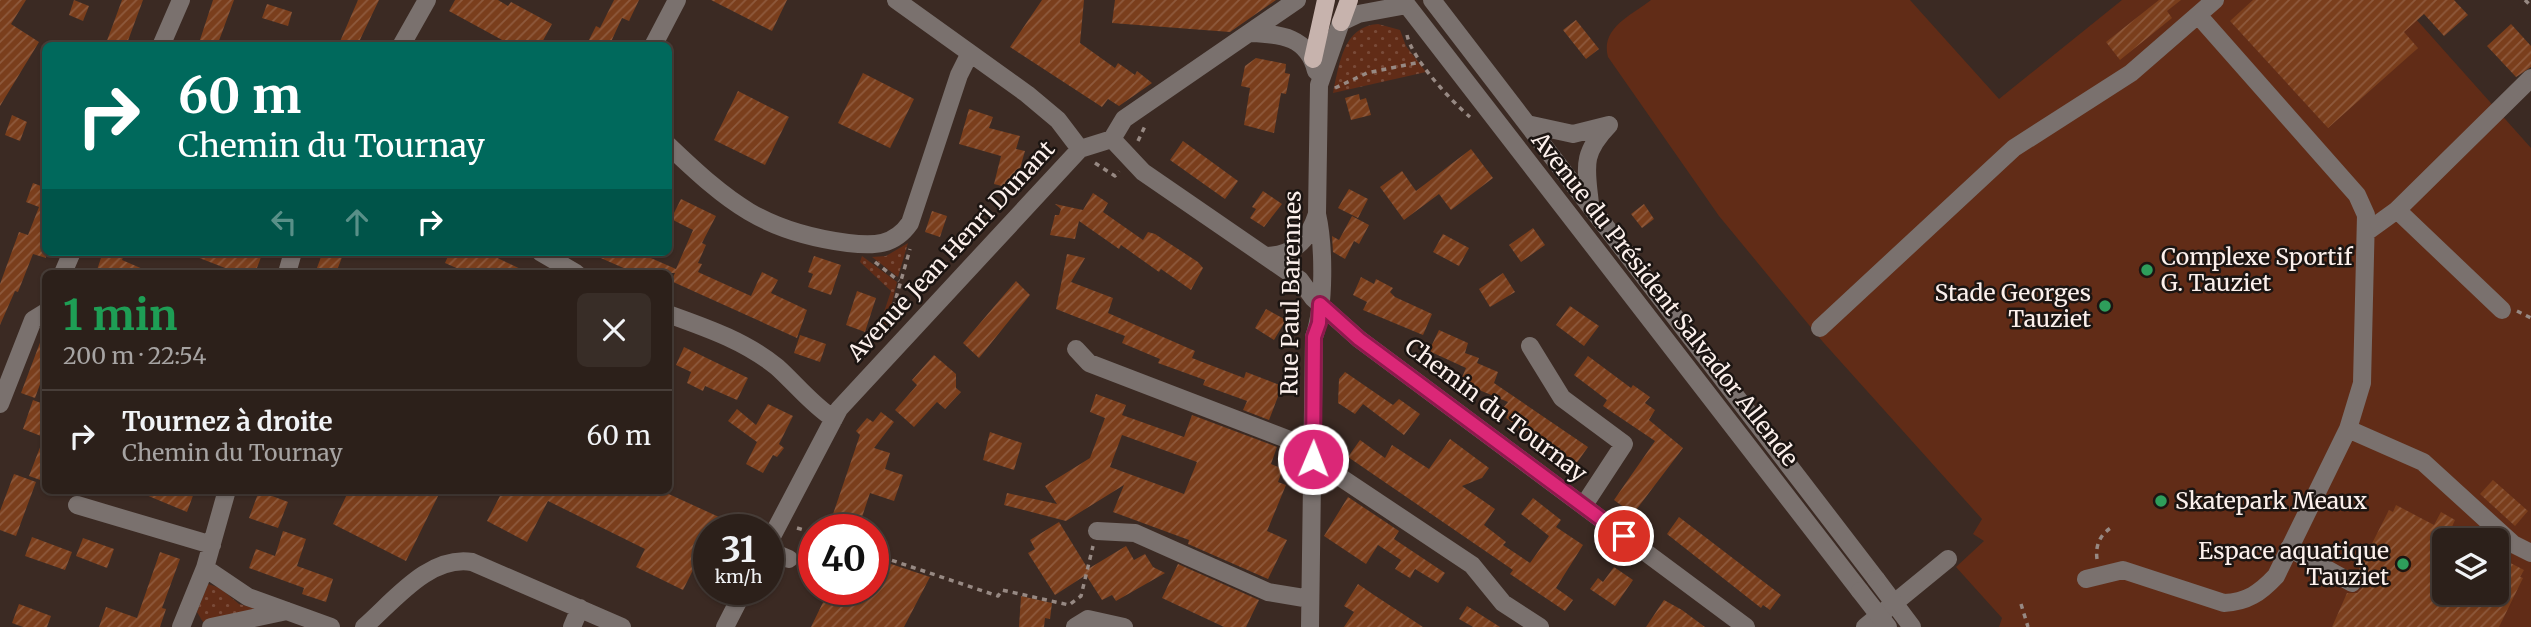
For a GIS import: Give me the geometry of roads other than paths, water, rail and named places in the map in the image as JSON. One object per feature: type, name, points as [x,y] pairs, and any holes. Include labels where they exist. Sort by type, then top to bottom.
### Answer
[{"type":"main road","points":[[1313,59],[1326,0]]},
{"type":"main road","points":[[1341,22],[1349,0]]},
{"type":"street","points":[[162,42],[181,0]]},
{"type":"street","points":[[403,42],[427,0]]},
{"type":"street","points":[[655,42],[677,0]]},
{"type":"street","points":[[896,0],[1048,111],[1080,149]]},
{"type":"street","points":[[1297,0],[1124,119],[1112,139],[1143,172],[1222,229],[1233,244],[1290,285],[1307,308],[1314,337]]},
{"type":"street","name":"Avenue du Président Salvador Allende","points":[[1432,0],[1912,627]]},
{"type":"street","points":[[1820,328],[2014,148],[2131,73],[2215,0]]},
{"type":"street","points":[[1341,22],[1358,14],[1405,2]]},
{"type":"street","name":"Avenue du Président Salvador Allende","points":[[1405,2],[1888,627]]},
{"type":"street","points":[[2094,577],[2115,570],[2131,572],[2213,600],[2238,603],[2264,589],[2276,576],[2348,429],[2362,383],[2368,231],[2366,215],[2357,194],[2198,15]]},
{"type":"street","name":"Rue Paul Barennes","points":[[1310,627],[1314,337],[1319,323],[1320,304],[1321,232],[1317,214],[1325,88],[1341,22]]},
{"type":"street","points":[[1251,33],[1285,36],[1296,40],[1313,59]]},
{"type":"street","points":[[672,149],[716,191],[764,222],[821,240],[880,245],[902,234],[909,223],[959,75],[970,52]]},
{"type":"street","name":"Rue Paul Barennes","points":[[1313,59],[1325,88]]},
{"type":"street","points":[[2368,231],[2397,210],[2531,78]]},
{"type":"street","points":[[1527,124],[1573,134],[1609,125],[1594,141],[1588,154],[1585,172],[1590,204]]},
{"type":"street","name":"Avenue Jean Henri Dunant","points":[[784,514],[848,398],[1080,149],[1112,139]]},
{"type":"street","points":[[2397,210],[2502,310]]},
{"type":"street","points":[[1267,256],[1285,254],[1307,239],[1317,214]]},
{"type":"street","name":"Chemin du Tournay","points":[[1222,229],[1300,280],[1320,304],[1359,339],[1746,627]]},
{"type":"street","points":[[547,256],[571,270]]},
{"type":"street","points":[[0,404],[33,320],[42,314]]},
{"type":"street","points":[[672,315],[712,330],[757,353],[785,375],[818,409],[834,419]]},
{"type":"street","points":[[1530,346],[1562,398],[1624,444],[1584,505]]},
{"type":"street","points":[[1076,349],[1090,363],[1313,454],[1472,565],[1503,603],[1540,627]]},
{"type":"street","points":[[2348,429],[2423,462],[2513,544],[2531,553]]},
{"type":"street","points":[[181,627],[205,568],[226,494]]},
{"type":"street","points":[[77,505],[212,545]]},
{"type":"street","points":[[1097,531],[1135,533],[1268,592],[1310,598]]},
{"type":"street","points":[[2289,548],[2352,583]]},
{"type":"street","points":[[784,557],[789,559]]},
{"type":"street","points":[[1865,627],[1948,559]]},
{"type":"street","points":[[364,627],[429,572],[450,561],[472,562],[622,627]]},
{"type":"street","points":[[205,568],[248,597],[331,627]]},
{"type":"street","points":[[725,627],[736,605]]},
{"type":"street","points":[[572,627],[580,608]]},
{"type":"street","points":[[211,627],[287,611]]},
{"type":"street","points":[[1075,627],[1088,619],[1124,627]]},
{"type":"place","name":"Complexe Sportif G. Tauziet","points":[[2147,270]]},
{"type":"place","name":"Stade Georges Tauziet","points":[[2105,306]]},
{"type":"place","name":"Skatepark Meaux","points":[[2161,501]]},
{"type":"place","name":"Espace aquatique Tauziet","points":[[2403,564]]}]
